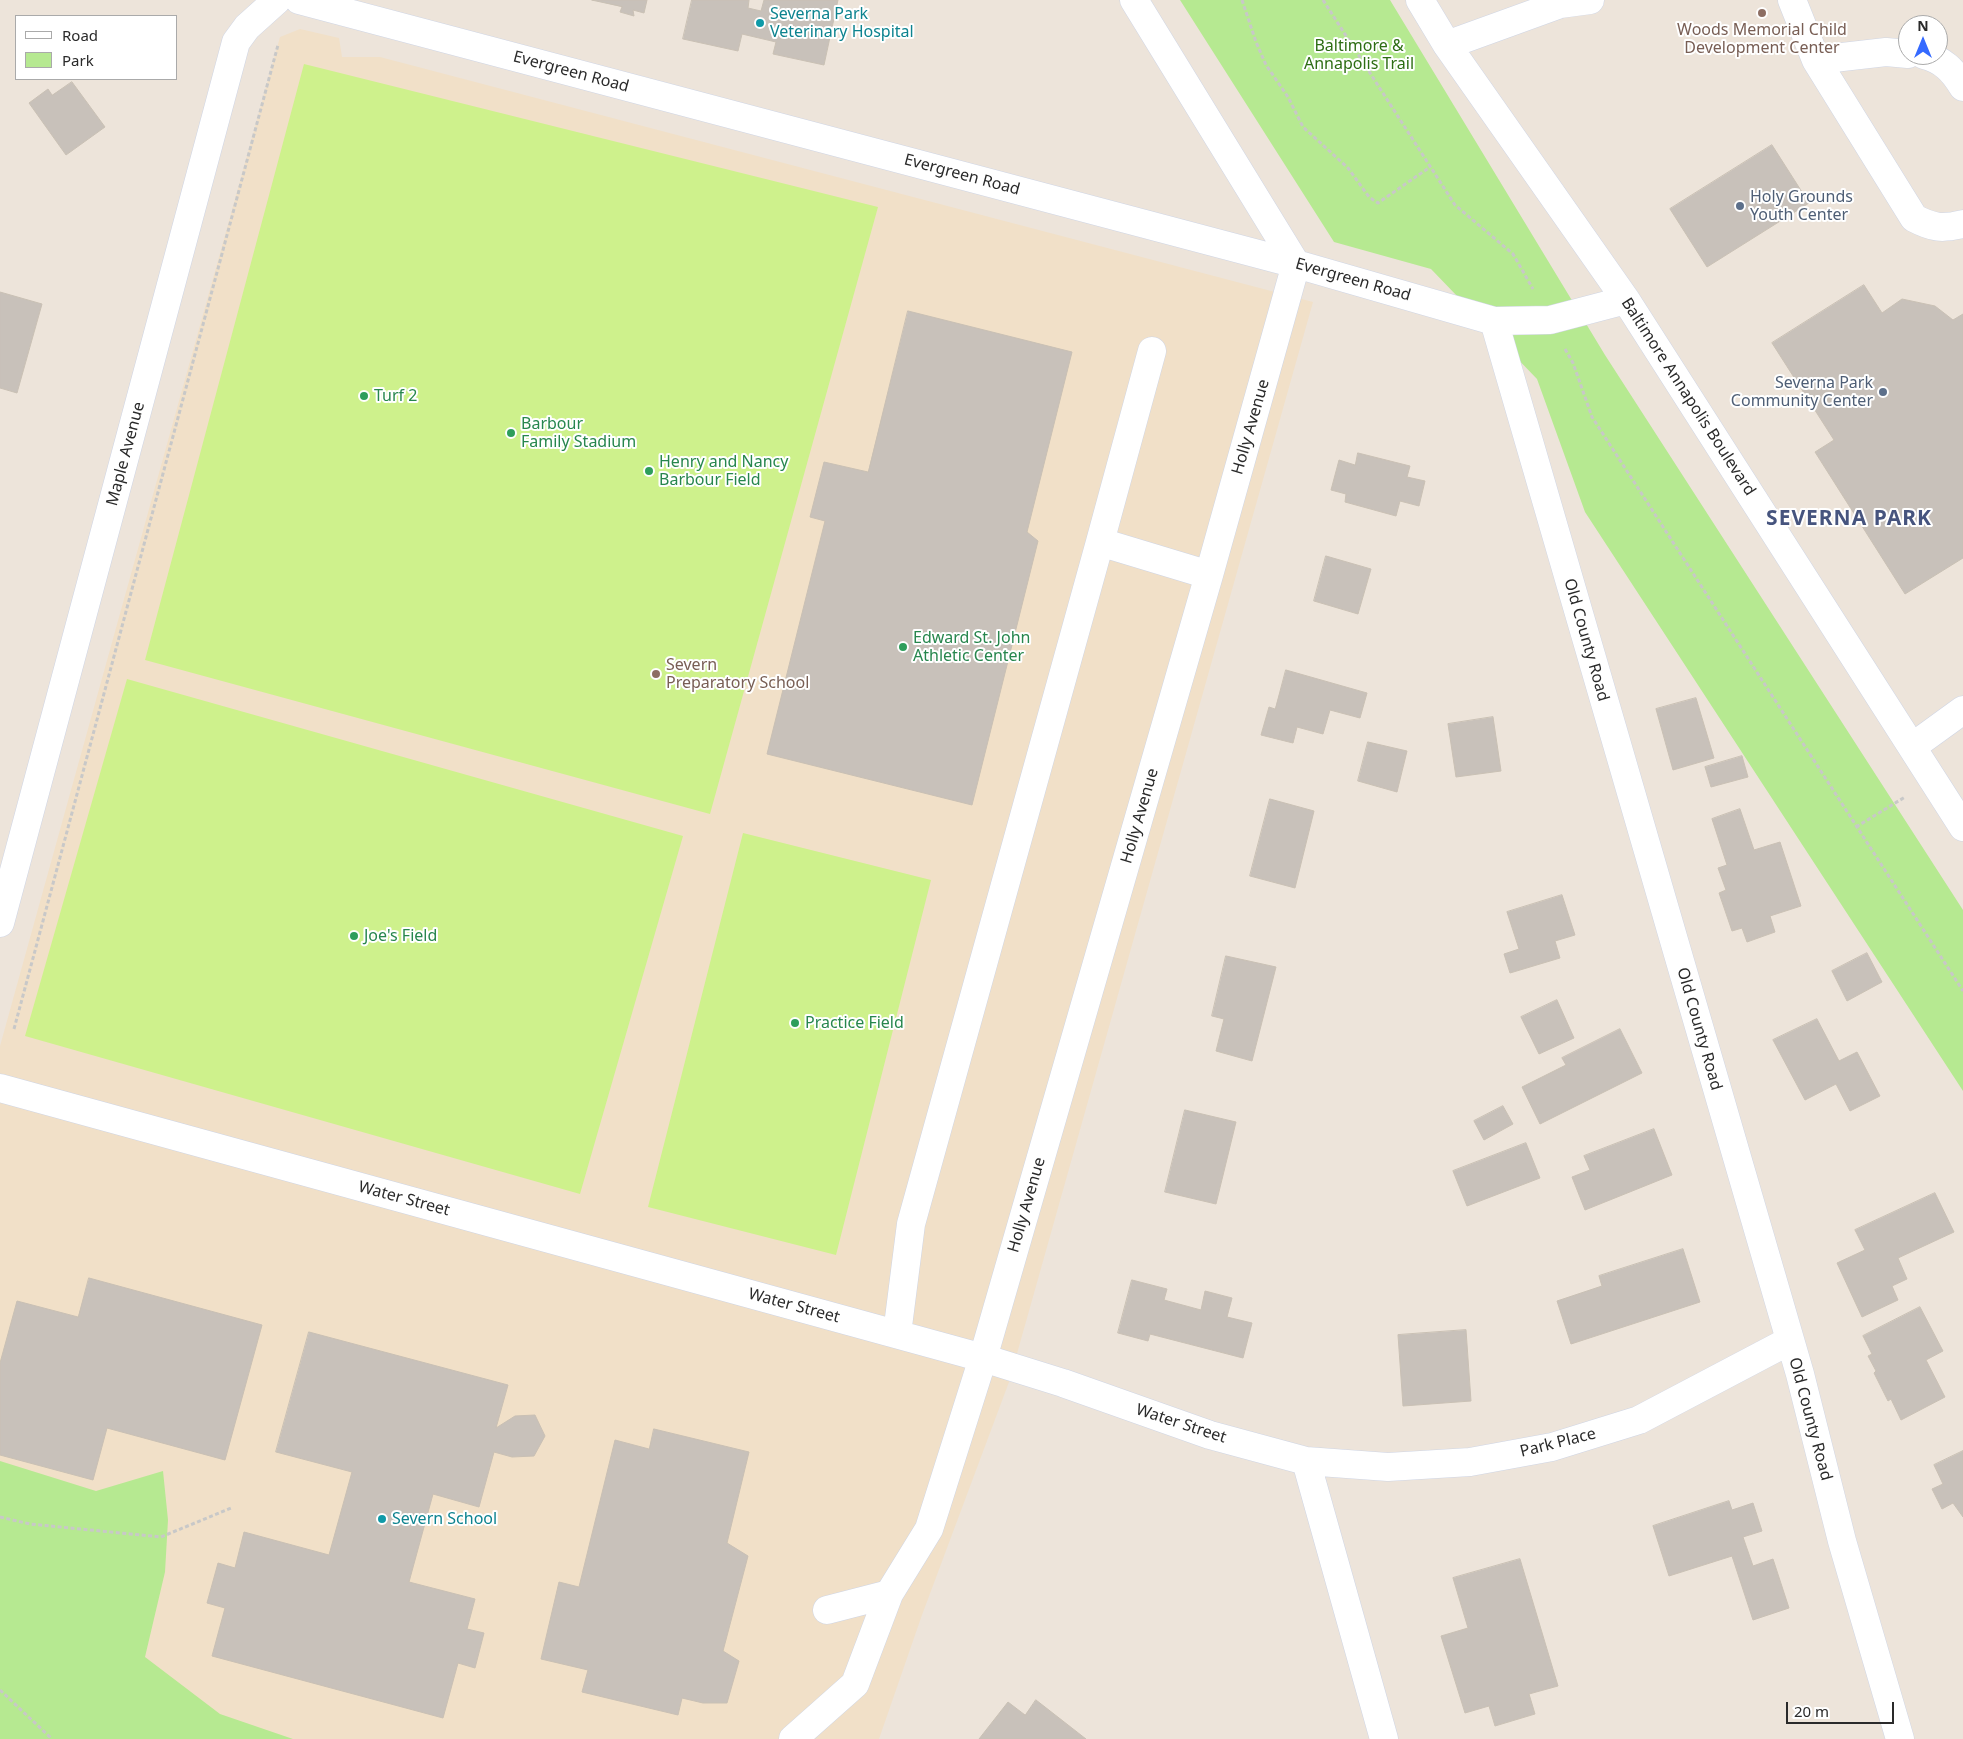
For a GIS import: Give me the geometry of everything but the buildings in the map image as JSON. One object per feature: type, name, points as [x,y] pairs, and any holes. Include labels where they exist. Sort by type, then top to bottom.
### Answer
[{"type":"street","name":"Maple Avenue","points":[[0,923],[236,42],[247,27],[276,0]]},
{"type":"street","name":"Evergreen Road","points":[[299,0],[1296,264],[1494,321],[1550,320],[1626,300]]},
{"type":"street","points":[[1134,0],[1296,264]]},
{"type":"street","name":"Baltimore Annapolis Boulevard","points":[[1420,0],[1447,45],[1626,300],[1963,827]]},
{"type":"street","points":[[1447,45],[1560,4],[1590,0]]},
{"type":"street","points":[[1792,0],[1816,60],[1914,218],[1929,226],[1947,228],[1963,224]]},
{"type":"street","points":[[1816,60],[1886,52],[1898,53]]},
{"type":"street","points":[[1946,65],[1953,71],[1963,87]]},
{"type":"street","name":"Holly Avenue","points":[[793,1739],[854,1684],[889,1594],[929,1530],[983,1358],[1209,575],[1296,264]]},
{"type":"street","name":"Old County Road","points":[[1494,321],[1800,1374],[1842,1541],[1900,1739]]},
{"type":"street","points":[[897,1334],[911,1224],[1152,351]]},
{"type":"street","points":[[1100,542],[1209,575]]},
{"type":"street","points":[[1912,747],[1963,710]]},
{"type":"street","name":"Water Street","points":[[0,1088],[983,1358],[1063,1383],[1210,1435],[1306,1461]]},
{"type":"street","name":"Park Place","points":[[1306,1461],[1406,1466],[1470,1462],[1552,1448],[1639,1420],[1789,1341]]},
{"type":"street","points":[[1306,1461],[1384,1739]]},
{"type":"street","points":[[827,1610],[889,1594]]},
{"type":"path","points":[[1242,0],[1266,65],[1288,97],[1303,127],[1348,168],[1369,197],[1378,203],[1430,167]]},
{"type":"path","points":[[1324,0],[1455,205],[1513,254],[1535,292]]},
{"type":"path","points":[[14,1029],[280,37]]},
{"type":"path","points":[[1573,363],[1592,417],[1963,991]]},
{"type":"path","points":[[1856,827],[1906,797]]},
{"type":"path","points":[[0,1517],[30,1524],[161,1537],[231,1508]]},
{"type":"path","points":[[0,1690],[52,1739]]},
{"type":"shaded area","name":"Severn Preparatory School","points":[[300,29],[339,38],[342,57],[380,57],[1313,302],[1009,1382],[922,1615],[879,1739],[0,1739],[0,1046],[280,37]]},
{"type":"green space","name":"Baltimore & Annapolis Trail","points":[[1180,0],[1390,0],[1605,355],[1963,910],[1963,1091],[1585,512],[1537,379],[1431,269],[1334,242]]},
{"type":"green space","name":"Barbour Family Stadium","points":[[304,64],[878,207],[710,814],[145,660]]},
{"type":"green space","name":"Joe's Field","points":[[127,679],[683,836],[580,1194],[25,1036]]},
{"type":"green space","name":"Practice Field","points":[[743,833],[931,880],[836,1255],[648,1207]]},
{"type":"green space","points":[[0,1461],[96,1491],[163,1471],[168,1520],[165,1572],[145,1657],[220,1714],[293,1739],[0,1739]]},
{"type":"place","name":"Woods Memorial Child Development Center","points":[[1762,13]]},
{"type":"place","name":"Severna Park Veterinary Hospital","points":[[760,23]]},
{"type":"place","name":"Holy Grounds Youth Center","points":[[1740,206]]},
{"type":"place","name":"Severna Park Community Center","points":[[1883,392]]},
{"type":"place","name":"Turf 2","points":[[364,396]]},
{"type":"place","name":"Barbour Family Stadium","points":[[511,433]]},
{"type":"place","name":"Henry and Nancy Barbour Field","points":[[649,471]]},
{"type":"place","name":"Edward St. John Athletic Center","points":[[903,647]]},
{"type":"place","name":"Severn Preparatory School","points":[[656,674]]},
{"type":"place","name":"Joe's Field","points":[[354,936]]},
{"type":"place","name":"Practice Field","points":[[795,1023]]},
{"type":"place","name":"Severn School","points":[[382,1519]]},
{"type":"district","name":"SEVERNA PARK","points":[[1849,519]]}]
